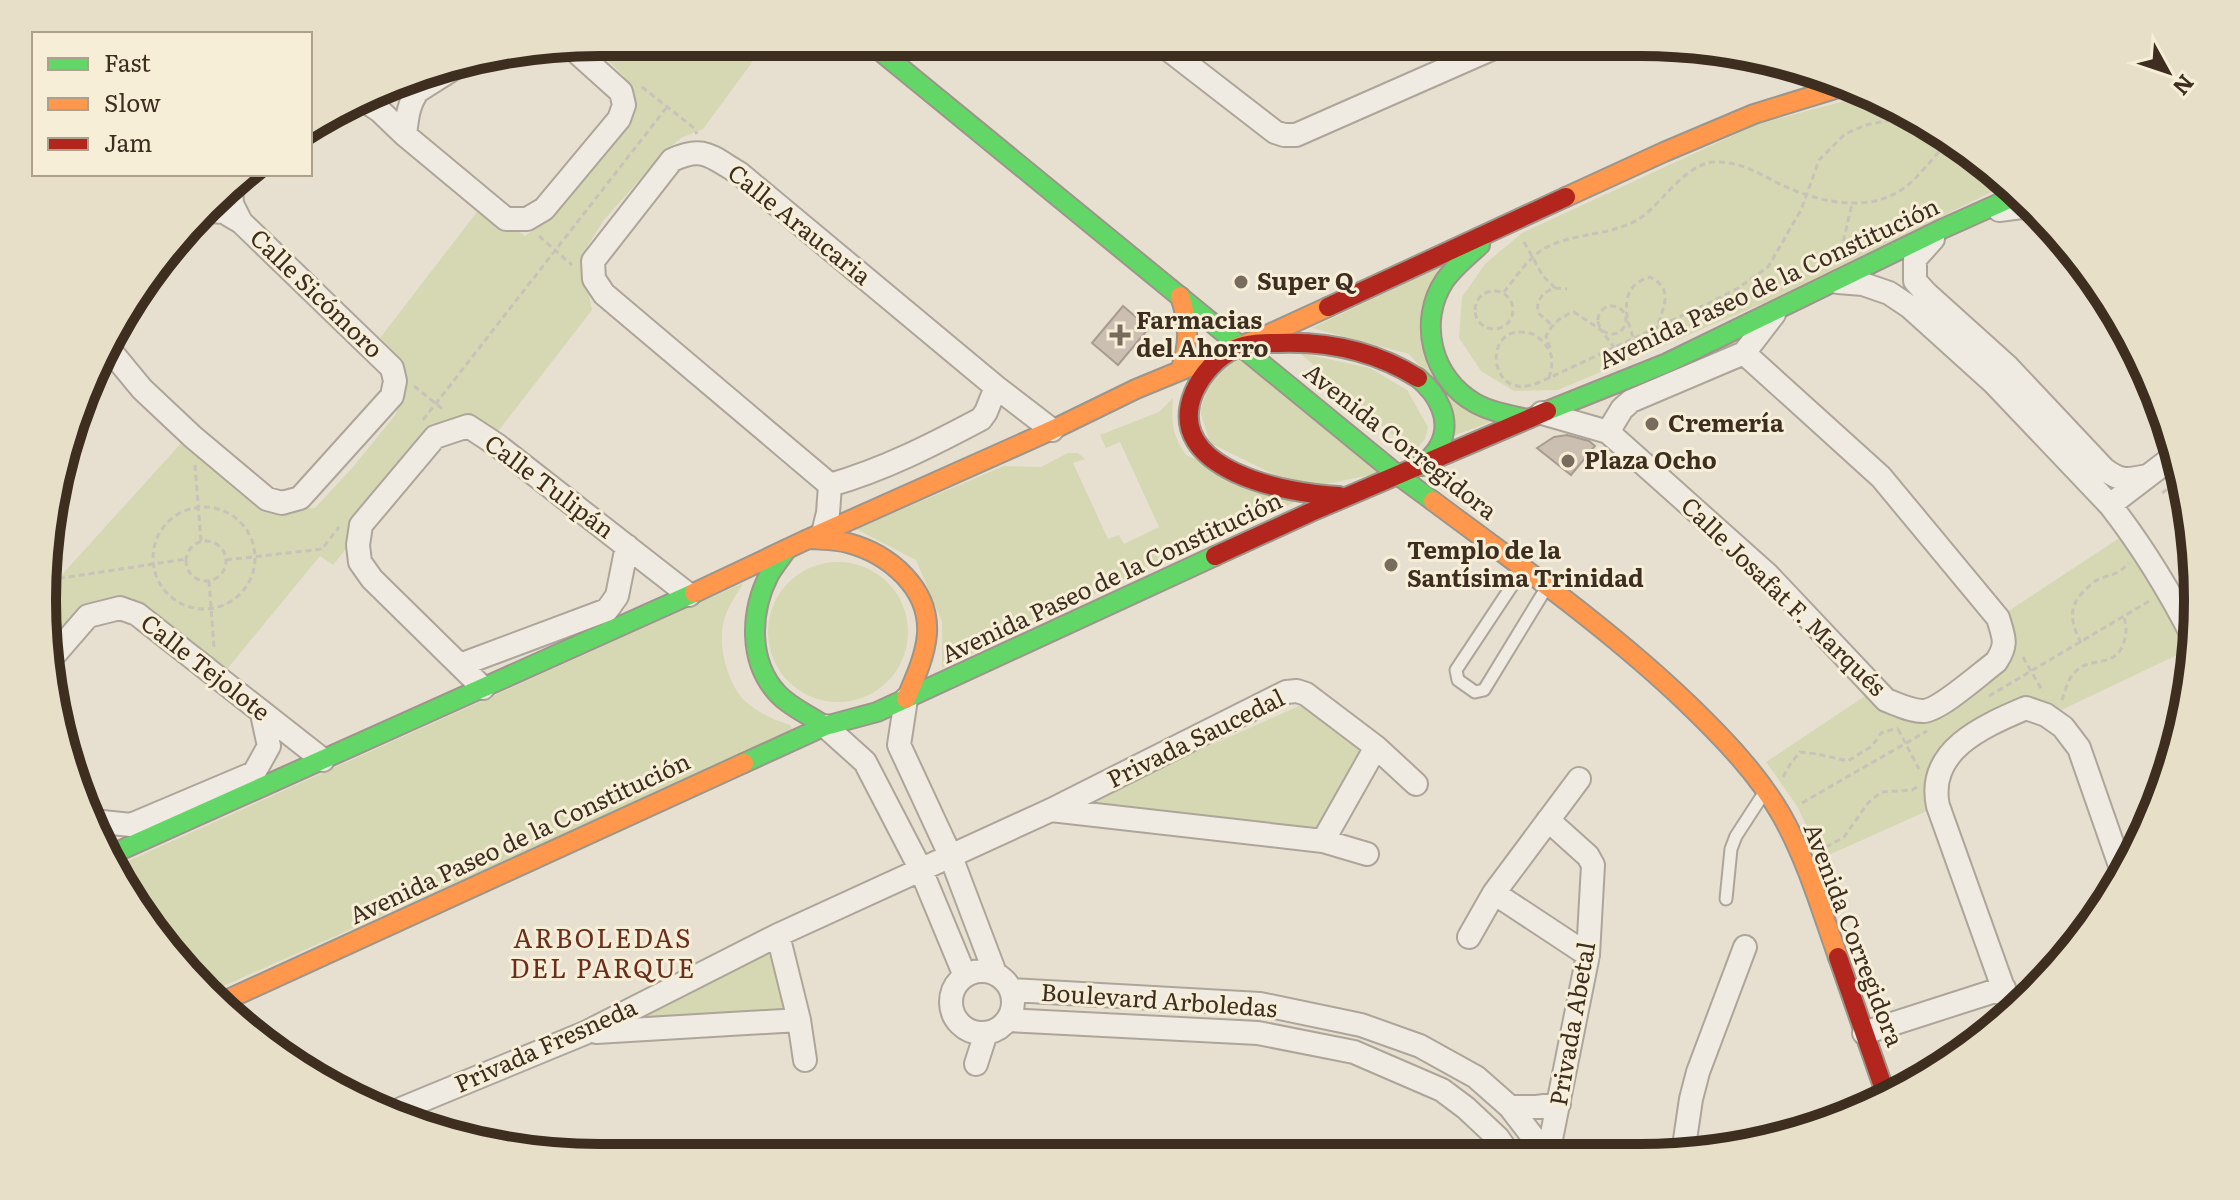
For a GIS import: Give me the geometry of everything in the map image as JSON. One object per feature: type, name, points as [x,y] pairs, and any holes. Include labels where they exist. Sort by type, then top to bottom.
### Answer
[{"type":"street","name":"Avenida Corregidora","points":[[890,56],[1399,476],[1547,586],[1660,677],[1726,741],[1781,815],[1799,849],[1883,1087]]},
{"type":"street","points":[[1177,56],[1275,132],[1296,135],[1475,56]]},
{"type":"street","points":[[372,106],[506,219],[527,219],[544,209],[619,119],[624,105],[621,92],[582,57]]},
{"type":"street","points":[[405,135],[410,105],[418,91],[430,84]]},
{"type":"street","points":[[118,852],[1664,152],[1754,114],[1827,89]]},
{"type":"street","name":"Calle Araucaria","points":[[830,485],[604,294],[594,279],[593,261],[672,160],[688,153],[704,153],[739,173],[1052,430]]},
{"type":"street","name":"Avenida Paseo de la Constitución","points":[[230,999],[825,726],[877,712],[1347,497],[1667,363],[2008,199]]},
{"type":"street","name":"Calle Sicómoro","points":[[114,355],[142,389],[193,437],[267,499],[282,503],[300,498],[392,396],[395,381],[392,368],[241,222],[232,200]]},
{"type":"street","points":[[1981,212],[2017,208]]},
{"type":"street","points":[[219,212],[241,222]]},
{"type":"street","points":[[1501,227],[1443,283],[1432,308],[1432,349],[1443,374],[1461,395],[1484,408],[1535,416]]},
{"type":"street","points":[[1942,229],[1915,259],[1915,281],[2008,367],[2104,469],[2115,478],[2126,480],[2147,476]]},
{"type":"street","points":[[1834,282],[1863,284],[1889,293],[1910,307],[1993,382],[2110,505],[2141,548],[2183,619]]},
{"type":"street","points":[[1180,296],[1190,336],[1180,371]]},
{"type":"street","points":[[1608,432],[1622,409],[1631,401],[1744,353],[1776,310]]},
{"type":"street","points":[[1347,497],[1294,493],[1254,481],[1201,449],[1190,431],[1189,421],[1191,400],[1203,375],[1221,358],[1241,346],[1299,342],[1329,344],[1377,358],[1419,379],[1439,400],[1444,425],[1439,447],[1422,466]]},
{"type":"street","name":"Calle Josafat F. Marqués","points":[[1535,416],[1608,432],[1768,575],[1886,700],[1923,711],[1936,708],[1996,662],[2005,642],[1998,618],[1881,477],[1744,353]]},
{"type":"street","points":[[816,536],[828,513],[830,485],[932,445],[981,419],[996,387]]},
{"type":"street","name":"Calle Tulipán","points":[[483,688],[372,579],[360,562],[358,545],[361,525],[435,437],[468,426],[497,445],[689,595]]},
{"type":"street","points":[[2110,505],[2166,462]]},
{"type":"street","points":[[816,536],[848,543],[879,555],[903,572],[920,598],[927,628],[906,699],[899,745],[951,857],[995,973]]},
{"type":"street","points":[[460,665],[607,610],[617,596],[627,546]]},
{"type":"street","points":[[787,549],[769,576],[758,608],[754,639],[761,671],[778,694],[825,726],[865,762],[921,870],[965,976]]},
{"type":"street","name":"Calle Tejolote","points":[[59,650],[88,616],[120,608],[137,614],[323,760]]},
{"type":"street","name":"Privada Saucedal","points":[[951,857],[1286,692],[1306,694],[1376,747],[1416,784]]},
{"type":"street","points":[[2008,1001],[1938,806],[1938,773],[1951,751],[1989,723],[2026,708],[2046,715],[2063,727],[2079,748],[2118,859]]},
{"type":"street","points":[[104,823],[131,825],[254,773],[269,746],[262,714]]},
{"type":"street","points":[[1323,841],[1376,747]]},
{"type":"street","points":[[1469,937],[1494,893],[1579,779]]},
{"type":"street","name":"Privada Saucedal","points":[[1051,810],[1323,841],[1367,854]]},
{"type":"street","name":"Privada Abetal","points":[[1548,820],[1588,856],[1593,865],[1588,955],[1549,1144]]},
{"type":"street","name":"Privada Fresneda","points":[[405,1108],[585,1033],[778,935],[951,857]]},
{"type":"street","points":[[1494,893],[1588,955]]},
{"type":"street","points":[[778,935],[799,1020],[805,1060]]},
{"type":"street","points":[[1685,1142],[1698,1072],[1745,947]]},
{"type":"street","points":[[979,971],[995,973],[1005,980],[1011,990],[1013,1005],[1008,1020],[998,1029],[986,1033],[969,1031],[957,1021],[951,1005],[954,989],[965,976],[979,971]]},
{"type":"street","points":[[1864,1033],[2004,988]]},
{"type":"street","name":"Boulevard Arboledas","points":[[1011,990],[1260,1004],[1361,1025],[1420,1046],[1476,1077],[1510,1107],[1539,1144]]},
{"type":"street","points":[[585,1033],[799,1020]]},
{"type":"street","name":"Boulevard Arboledas","points":[[1008,1020],[1258,1033],[1354,1052],[1442,1090],[1466,1108],[1502,1144]]},
{"type":"street","points":[[1354,1052],[1361,1025]]},
{"type":"street","points":[[976,1064],[986,1033]]},
{"type":"street","points":[[1510,1107],[1559,1104]]},
{"type":"lane","points":[[1523,568],[1456,670],[1458,680],[1475,692],[1484,690],[1547,586]]},
{"type":"lane","points":[[1726,899],[1731,849],[1736,836],[1766,794]]},
{"type":"path","points":[[621,92],[637,83],[694,128],[704,153]]},
{"type":"path","points":[[417,428],[667,107]]},
{"type":"path","points":[[1551,351],[1541,339],[1529,332],[1515,332],[1503,339],[1496,352],[1496,366],[1503,378],[1515,386],[1529,386],[1738,288],[1768,267],[1788,236],[1819,160],[1845,134],[1866,125],[1898,121]]},
{"type":"path","points":[[1504,292],[1543,249],[1573,238],[1626,228],[1645,215],[1683,176],[1710,162],[1733,163],[1758,171],[1805,195],[1852,204],[1885,199],[1909,185],[1940,147]]},
{"type":"path","points":[[1834,282],[1852,204]]},
{"type":"path","points":[[506,219],[542,237],[575,268]]},
{"type":"path","points":[[1532,259],[1555,288]]},
{"type":"path","points":[[1549,378],[1553,366],[1546,336],[1552,325],[1574,312],[1609,334],[1619,332],[1625,325],[1627,299],[1641,279],[1650,277],[1665,289],[1657,327]]},
{"type":"path","points":[[1552,325],[1538,313],[1537,303],[1543,293],[1555,288],[1567,289]]},
{"type":"path","points":[[1487,292],[1504,292],[1513,305],[1511,320],[1501,329],[1490,329],[1477,320],[1476,304],[1487,292]]},
{"type":"path","points":[[1614,347],[1601,330],[1598,320],[1601,311],[1609,306],[1619,308],[1625,315],[1633,338]]},
{"type":"path","points":[[392,368],[435,404],[468,426]]},
{"type":"path","points":[[193,437],[201,541]]},
{"type":"path","points":[[199,507],[227,512],[245,526],[256,556],[252,577],[243,592],[229,603],[212,609],[194,609],[178,603],[164,591],[153,563],[155,542],[164,526],[175,516],[199,507]]},
{"type":"path","points":[[226,560],[322,549],[341,525]]},
{"type":"path","points":[[201,541],[215,543],[225,553],[222,573],[209,581],[202,581],[190,574],[186,559],[192,547],[201,541]]},
{"type":"path","points":[[2081,643],[2073,627],[2071,611],[2079,596],[2094,582],[2120,572],[2141,548]]},
{"type":"path","points":[[57,579],[186,559]]},
{"type":"path","points":[[209,581],[215,676]]},
{"type":"path","points":[[2061,709],[2066,687],[2075,671],[2091,661],[2108,661],[2117,656],[2127,634],[2124,617]]},
{"type":"path","points":[[2023,658],[2047,699]]},
{"type":"path","points":[[1766,794],[1778,790],[1800,752],[1848,761],[1872,746],[1881,733],[1898,728],[1919,770]]},
{"type":"path","points":[[1799,849],[1828,847],[1844,837],[1868,803],[1881,792],[1912,790],[1926,783],[1938,806]]},
{"type":"green space","points":[[603,56],[757,56],[703,129],[681,138],[664,152],[604,220],[581,256],[592,310],[496,434],[439,434],[333,565],[320,556],[223,674],[117,598],[87,604],[57,636],[57,581],[184,440],[287,509],[315,508],[396,414],[404,390],[400,361],[380,338],[483,204],[525,236],[548,220],[612,142],[633,106],[624,76]]},
{"type":"green space","points":[[1852,99],[1912,129],[1997,189],[1771,300],[1558,390],[1514,391],[1481,371],[1459,338],[1462,297],[1485,264],[1522,233],[1758,124]]},
{"type":"green space","points":[[1446,264],[1426,351],[1496,420],[1453,436],[1450,400],[1409,354],[1312,328]]},
{"type":"green space","points":[[1300,353],[1370,368],[1407,390],[1428,427],[1425,439],[1413,453]]},
{"type":"green space","points":[[1239,357],[1380,473],[1321,485],[1283,479],[1210,443],[1200,411],[1211,378]]},
{"type":"green space","points":[[1173,398],[1174,428],[1186,455],[1297,501],[1117,583],[942,668],[942,622],[916,560],[856,529],[1004,466],[1041,467],[1068,453],[1078,453],[1085,459],[1073,463],[1108,539],[1119,535],[1124,544],[1159,527],[1120,442],[1106,448],[1100,435],[1159,412]]},
{"type":"green space","points":[[2130,531],[2183,627],[2181,653],[2055,713],[2026,708],[1951,751],[1938,806],[1822,858],[1797,806],[1766,762],[1874,690],[1936,708],[1996,662],[1998,618]]},
{"type":"green space","points":[[838,562],[865,567],[888,582],[903,605],[908,632],[903,659],[888,682],[865,697],[838,702],[811,697],[788,682],[773,659],[768,632],[773,605],[788,582],[811,567]]},
{"type":"green space","points":[[743,583],[729,608],[723,627],[723,650],[728,673],[745,701],[766,716],[790,725],[793,732],[218,988],[168,931],[124,863]]},
{"type":"green space","points":[[1308,702],[1364,752],[1318,834],[1065,810]]},
{"type":"green space","points":[[773,947],[788,1012],[614,1021]]},
{"type":"building","name":"Farmacias del Ahorro","points":[[1123,306],[1149,328],[1118,365],[1092,343]]},
{"type":"building","name":"Plaza Ocho","points":[[1567,435],[1589,441],[1595,446],[1571,475],[1537,448],[1554,437]]},
{"type":"traffic: fast","points":[[886,56],[1433,501]]},
{"type":"traffic: fast","points":[[1547,411],[1667,363],[2008,199]]},
{"type":"traffic: fast","points":[[1480,245],[1449,275],[1436,296],[1432,313],[1433,348],[1439,364],[1460,393],[1488,409],[1528,419]]},
{"type":"traffic: fast","points":[[1418,378],[1432,392],[1444,418],[1443,437],[1422,466]]},
{"type":"traffic: fast","points":[[787,549],[769,575],[758,605],[757,652],[761,667],[778,694],[825,726]]},
{"type":"traffic: fast","points":[[744,763],[825,726],[877,712],[1215,556]]},
{"type":"traffic: fast","points":[[118,852],[694,593]]},
{"type":"traffic: slow","points":[[1566,197],[1754,114],[1830,91]]},
{"type":"traffic: slow","points":[[1180,296],[1187,334],[1180,371]]},
{"type":"traffic: slow","points":[[694,593],[1136,389],[1328,307]]},
{"type":"traffic: slow","points":[[1433,501],[1628,650],[1689,705],[1739,757],[1773,801],[1791,833],[1838,957]]},
{"type":"traffic: slow","points":[[811,539],[843,542],[878,555],[892,564],[914,588],[922,602],[927,634],[922,659],[906,699]]},
{"type":"traffic: slow","points":[[230,999],[744,763]]},
{"type":"traffic: jam","points":[[1328,307],[1566,197]]},
{"type":"traffic: jam","points":[[1339,496],[1262,483],[1212,459],[1196,441],[1189,419],[1194,392],[1201,379],[1228,352],[1262,343],[1315,344],[1351,350],[1385,361],[1418,378]]},
{"type":"traffic: jam","points":[[1215,556],[1547,411]]},
{"type":"traffic: jam","points":[[1838,957],[1883,1087]]},
{"type":"place","name":"Super Q","points":[[1241,282]]},
{"type":"place","name":"Farmacias del Ahorro","points":[[1120,335]]},
{"type":"place","name":"Cremería","points":[[1652,424]]},
{"type":"place","name":"Plaza Ocho","points":[[1568,461]]},
{"type":"place","name":"Templo de la Santísima Trinidad","points":[[1391,565]]},
{"type":"district","name":"ARBOLEDAS DEL PARQUE","points":[[603,954]]}]
